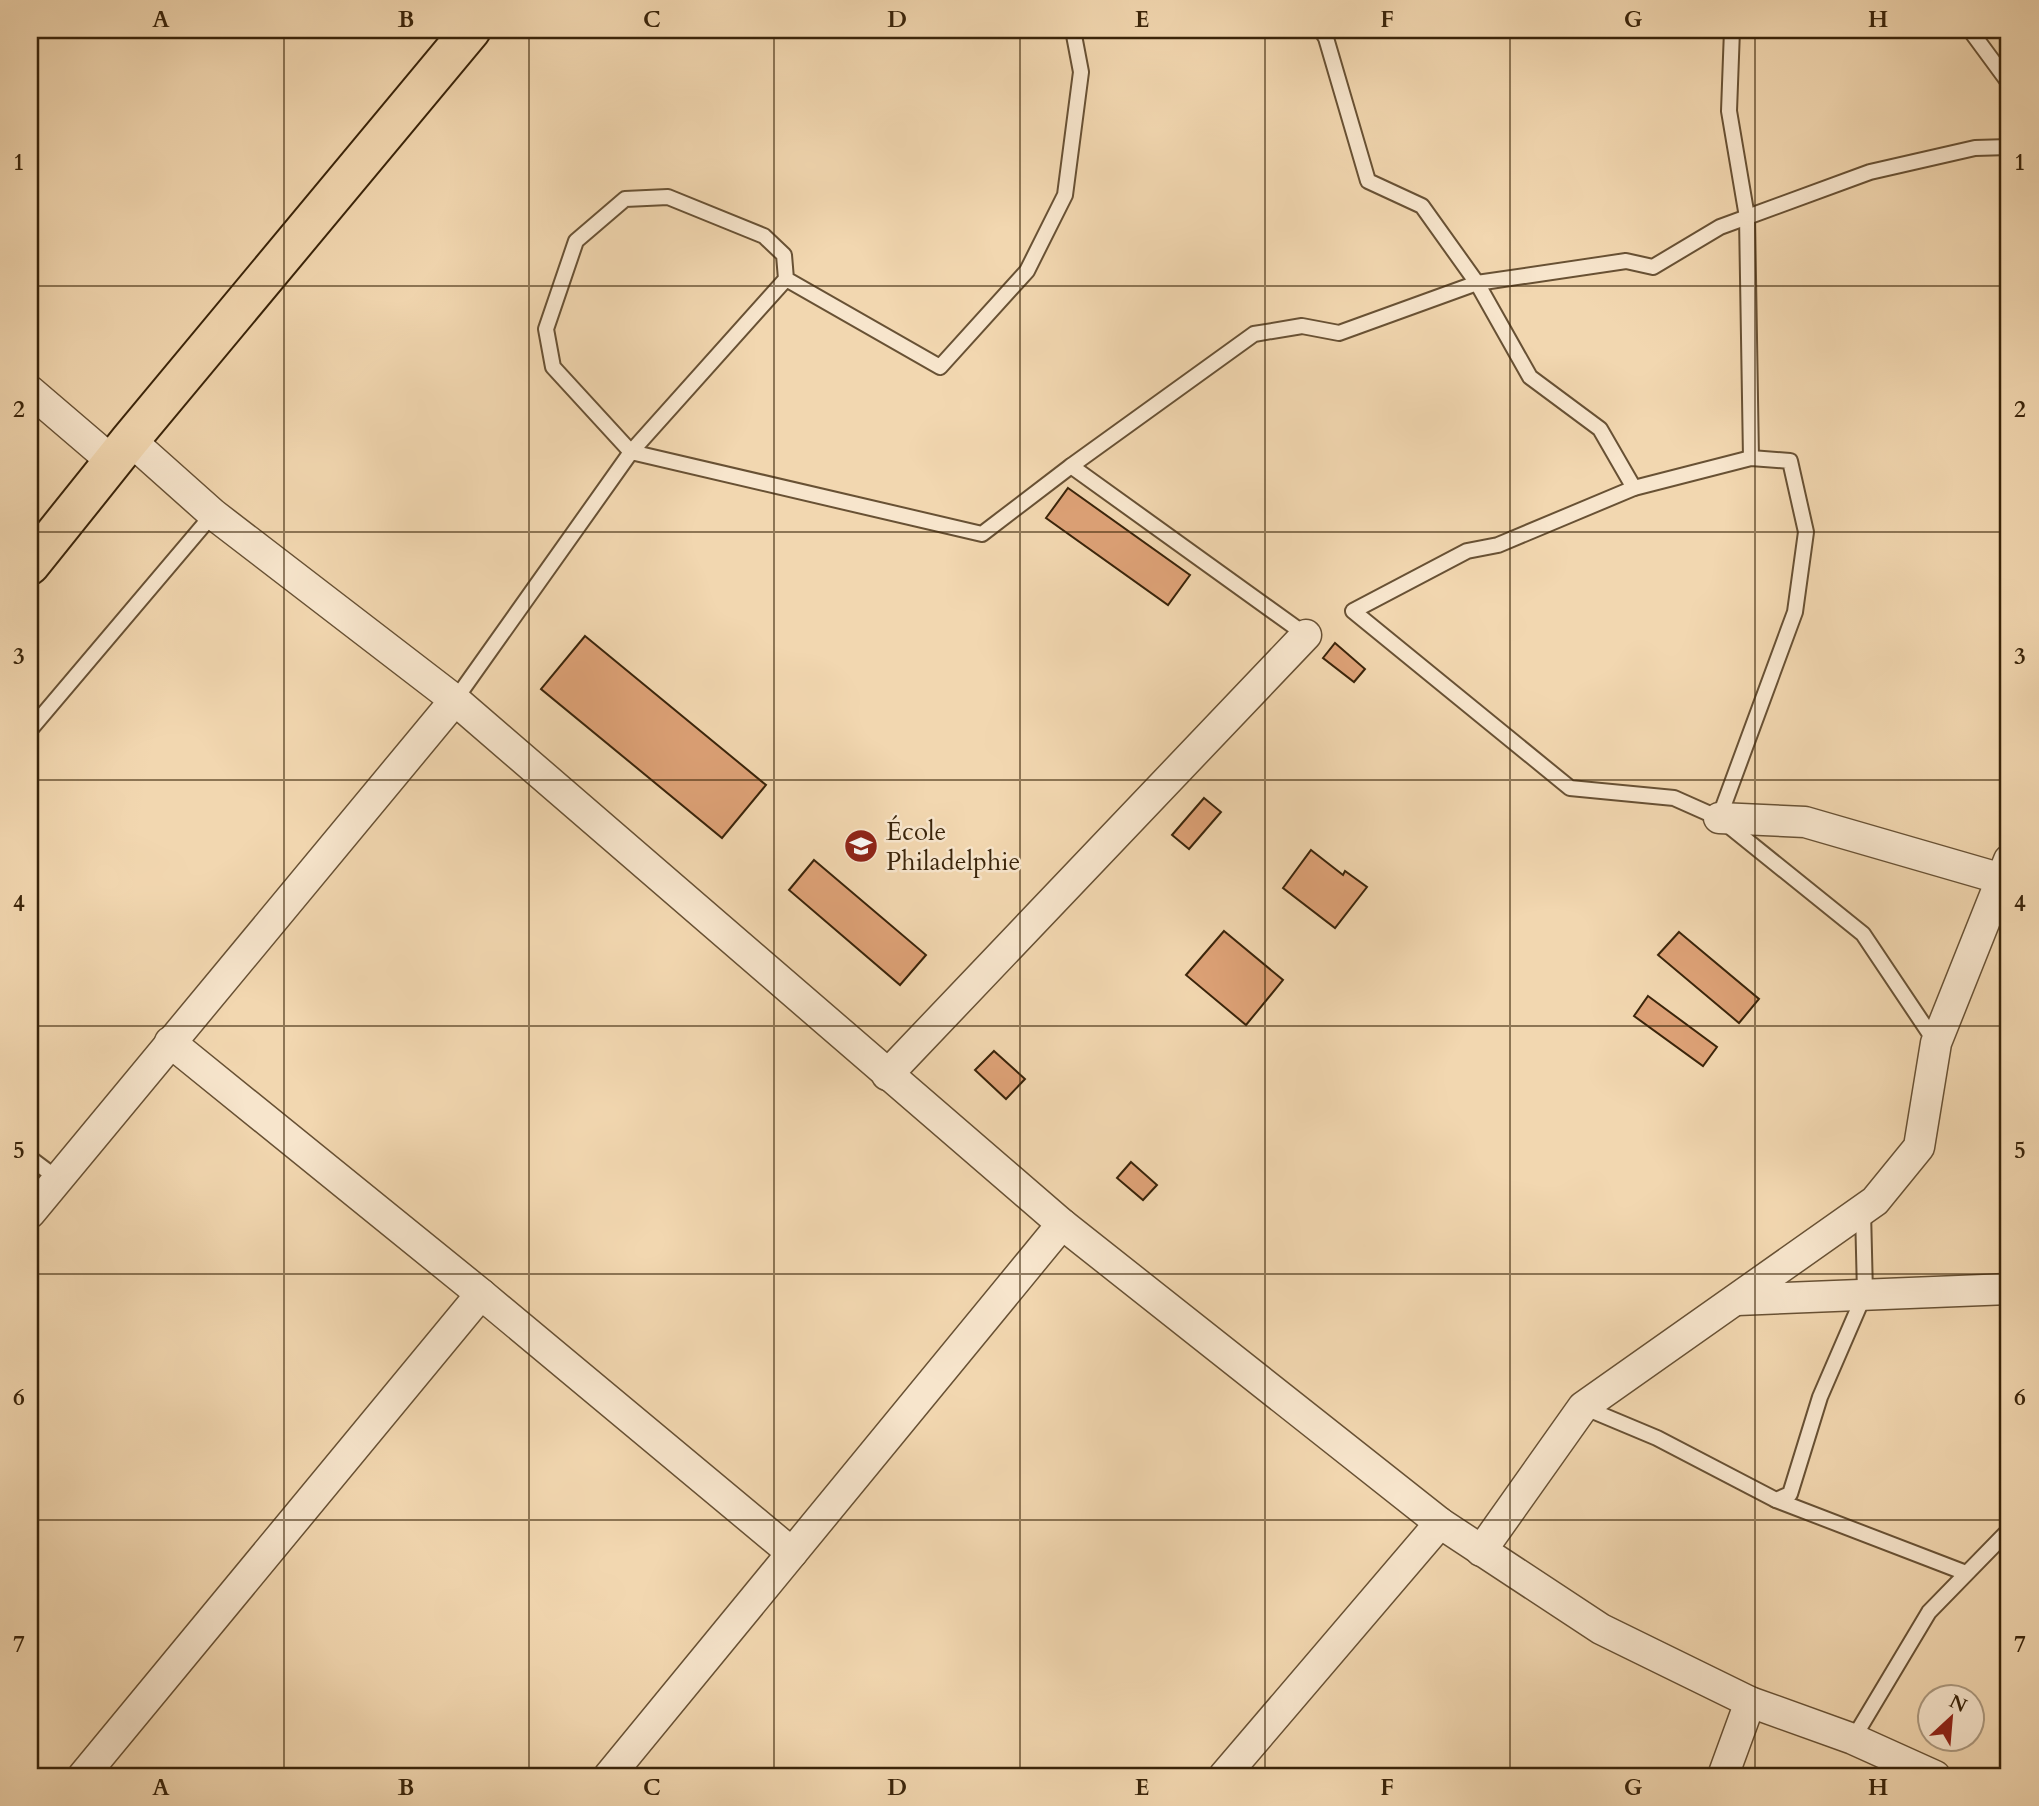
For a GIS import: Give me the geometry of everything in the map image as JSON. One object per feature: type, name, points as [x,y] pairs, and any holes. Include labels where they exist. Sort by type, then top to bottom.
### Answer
[{"type":"highway","points":[[30,565],[121,451],[471,30]]},
{"type":"street","points":[[30,391],[213,514],[455,700],[1062,1224],[1440,1523],[1601,1629],[1750,1702],[1853,1739],[1935,1776]]},
{"type":"street","points":[[887,1075],[1307,635]]},
{"type":"street","points":[[30,1213],[455,700]]},
{"type":"street","points":[[1481,1551],[1583,1407],[1875,1201],[1919,1147],[1936,1043],[2007,872],[1805,822],[1719,818]]},
{"type":"street","points":[[170,1042],[481,1294],[792,1553]]},
{"type":"street","points":[[609,1776],[1062,1224]]},
{"type":"street","points":[[1736,1300],[2009,1289]]},
{"type":"street","points":[[83,1776],[481,1294]]},
{"type":"street","points":[[1224,1776],[1440,1523]]},
{"type":"street","points":[[1723,1776],[1750,1702]]},
{"type":"lane","points":[[786,279],[940,367],[1027,271],[1065,195],[1081,72],[1073,30]]},
{"type":"lane","points":[[1321,30],[1326,38],[1368,181],[1422,206],[1477,283],[1530,377],[1600,429],[1634,488]]},
{"type":"lane","points":[[1732,30],[1729,111],[1747,217],[1751,458]]},
{"type":"lane","points":[[1970,30],[2009,83]]},
{"type":"lane","points":[[455,700],[631,452],[786,279],[785,255],[764,236],[668,197],[625,199],[576,241],[546,329],[553,367],[631,452],[982,534],[1254,334],[1302,326],[1339,333],[1477,283],[1626,261],[1653,267],[1720,227],[1870,172],[1975,148],[2009,147]]},
{"type":"lane","points":[[1719,818],[1795,612],[1806,532],[1790,461],[1751,458],[1634,488],[1498,545],[1467,551],[1353,611],[1570,788],[1674,798],[1719,818],[1863,934],[1936,1043]]},
{"type":"lane","points":[[1071,466],[1307,635]]},
{"type":"lane","points":[[30,730],[213,514]]},
{"type":"lane","points":[[30,1158],[58,1179]]},
{"type":"lane","points":[[1776,1500],[1790,1494],[1820,1397],[1865,1293],[1863,1210]]},
{"type":"lane","points":[[1583,1407],[1657,1438],[1776,1500],[1966,1573]]},
{"type":"lane","points":[[1853,1739],[1929,1612],[2009,1530]]},
{"type":"building","points":[[1068,488],[1190,575],[1168,605],[1046,518]]},
{"type":"building","points":[[585,636],[766,785],[722,838],[541,689]]},
{"type":"building","points":[[1335,643],[1365,669],[1354,682],[1323,658]]},
{"type":"building","points":[[1204,798],[1221,812],[1189,849],[1172,835]]},
{"type":"building","points":[[1311,850],[1343,875],[1345,871],[1367,887],[1335,928],[1283,888]]},
{"type":"building","points":[[814,860],[926,955],[900,985],[789,890]]},
{"type":"building","points":[[1224,931],[1283,980],[1246,1025],[1186,975]]},
{"type":"building","points":[[1679,932],[1759,999],[1739,1023],[1658,955]]},
{"type":"building","points":[[1648,996],[1717,1047],[1703,1066],[1634,1016]]},
{"type":"building","points":[[994,1051],[1025,1079],[1006,1099],[975,1070]]},
{"type":"building","points":[[1131,1162],[1157,1185],[1143,1200],[1117,1178]]},
{"type":"place","name":"École Philadelphie","points":[[861,846]]}]
